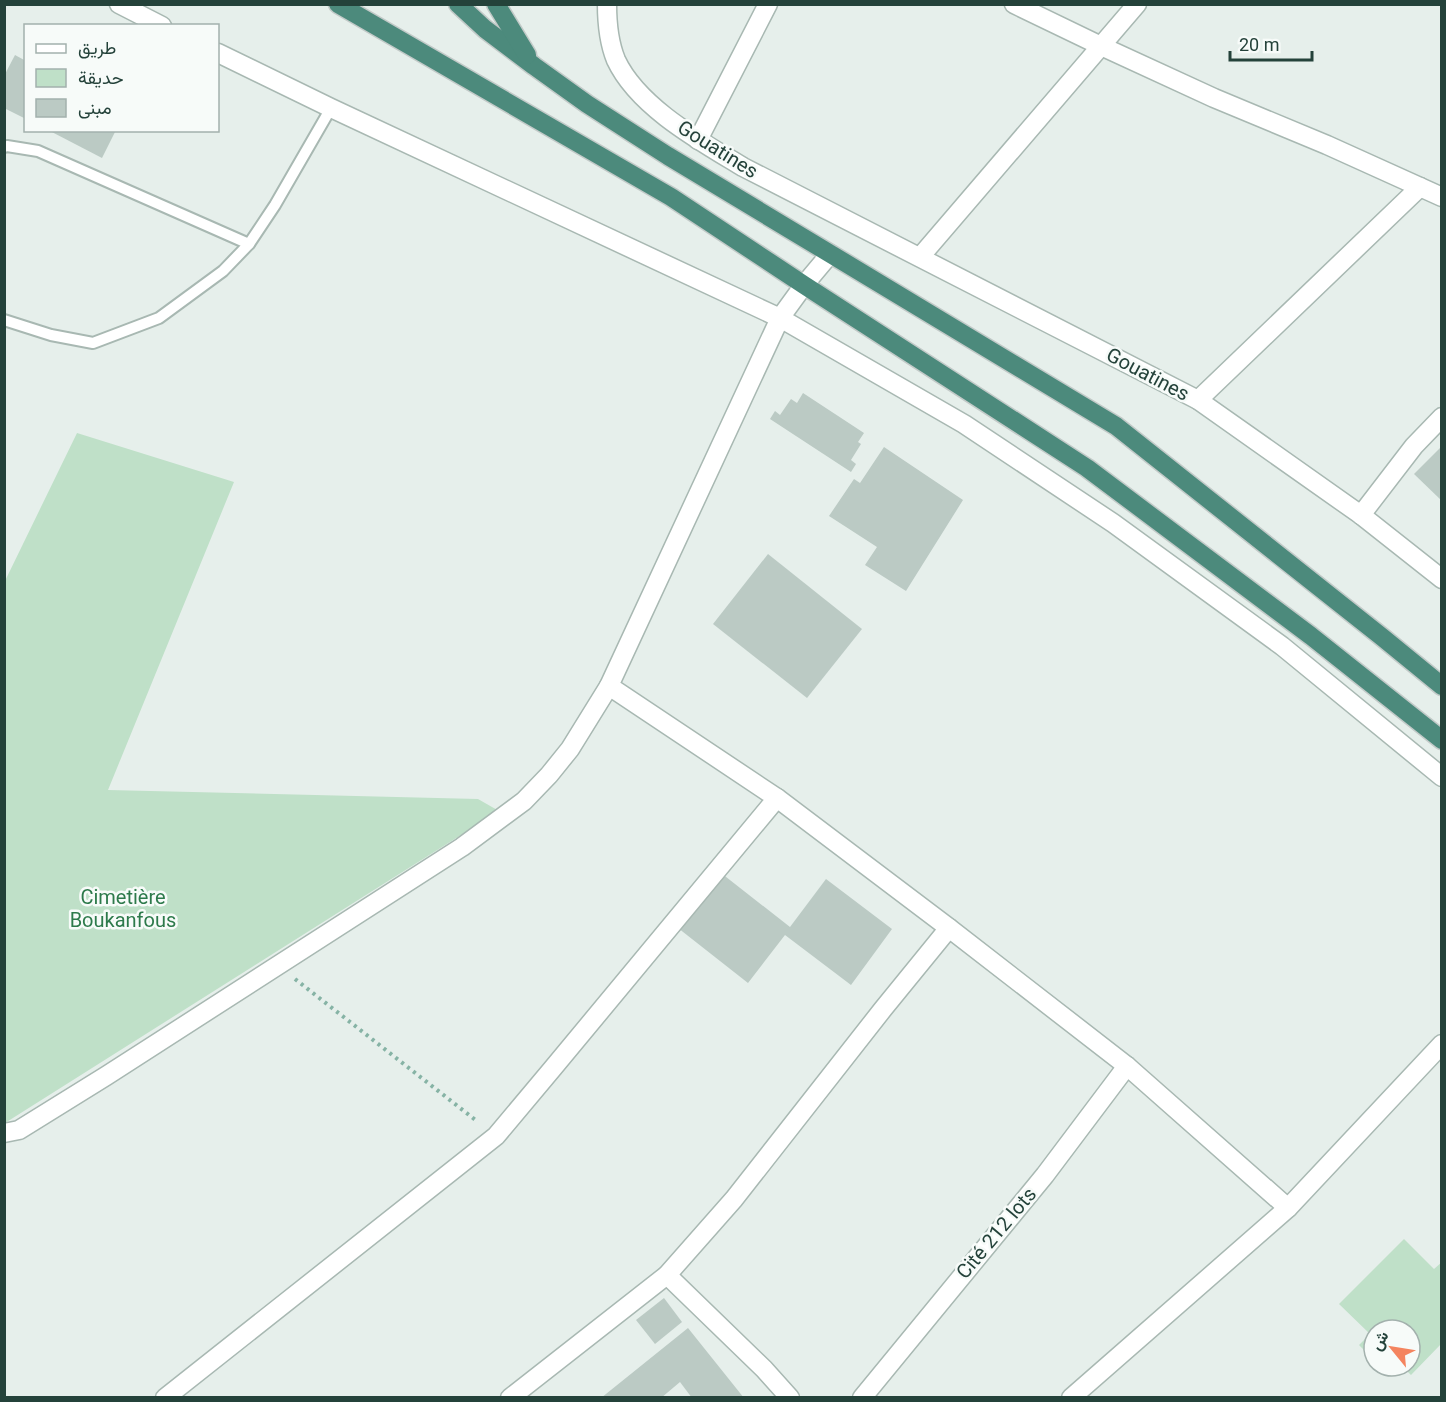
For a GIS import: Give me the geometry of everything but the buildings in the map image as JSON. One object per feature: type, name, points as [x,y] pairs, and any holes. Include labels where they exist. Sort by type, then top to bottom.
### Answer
[{"type":"highway","points":[[338,4],[671,197],[1087,468],[1311,636],[1442,740]]},
{"type":"highway","points":[[458,4],[534,66],[587,104],[659,150],[1116,426],[1442,686]]},
{"type":"highway","points":[[496,4],[534,66]]},
{"type":"street","points":[[119,4],[158,24]]},
{"type":"street","name":"Gouatines","points":[[607,4],[610,38],[616,59],[626,76],[651,105],[698,140],[743,167],[1198,400],[1361,515],[1442,579]]},
{"type":"street","points":[[698,140],[768,4]]},
{"type":"street","points":[[1014,4],[1214,98],[1327,145],[1442,197]]},
{"type":"street","points":[[920,257],[1137,4]]},
{"type":"street","points":[[219,53],[780,318],[964,424],[1113,523],[1282,645],[1442,777]]},
{"type":"street","points":[[1198,400],[1420,187]]},
{"type":"street","points":[[4,1133],[19,1130],[462,847],[524,801],[549,775],[570,749],[609,686],[780,318],[830,254]]},
{"type":"street","points":[[1361,515],[1414,446],[1442,417]]},
{"type":"street","points":[[609,686],[777,798],[949,928],[1127,1066],[1288,1208]]},
{"type":"street","points":[[165,1398],[495,1136],[777,798]]},
{"type":"street","points":[[510,1398],[668,1275],[734,1198],[949,928]]},
{"type":"street","points":[[1071,1398],[1288,1208],[1442,1044]]},
{"type":"street","name":"Cité 212 lots","points":[[862,1398],[1045,1175],[1127,1066]]},
{"type":"street","points":[[668,1275],[764,1370],[789,1398]]},
{"type":"lane","points":[[4,320],[51,335],[93,343],[159,318],[223,271],[249,244],[275,205],[331,108]]},
{"type":"lane","points":[[4,147],[38,151],[249,244]]},
{"type":"path","points":[[278,965],[495,1136]]},
{"type":"green space","name":"Cimetière Boukanfous","points":[[77,433],[234,482],[108,790],[478,799],[499,811],[5,1123],[4,583]]},
{"type":"green space","points":[[1404,1239],[1434,1269],[1442,1262],[1441,1344],[1422,1364],[1422,1318],[1362,1318],[1362,1326],[1339,1304]]}]
